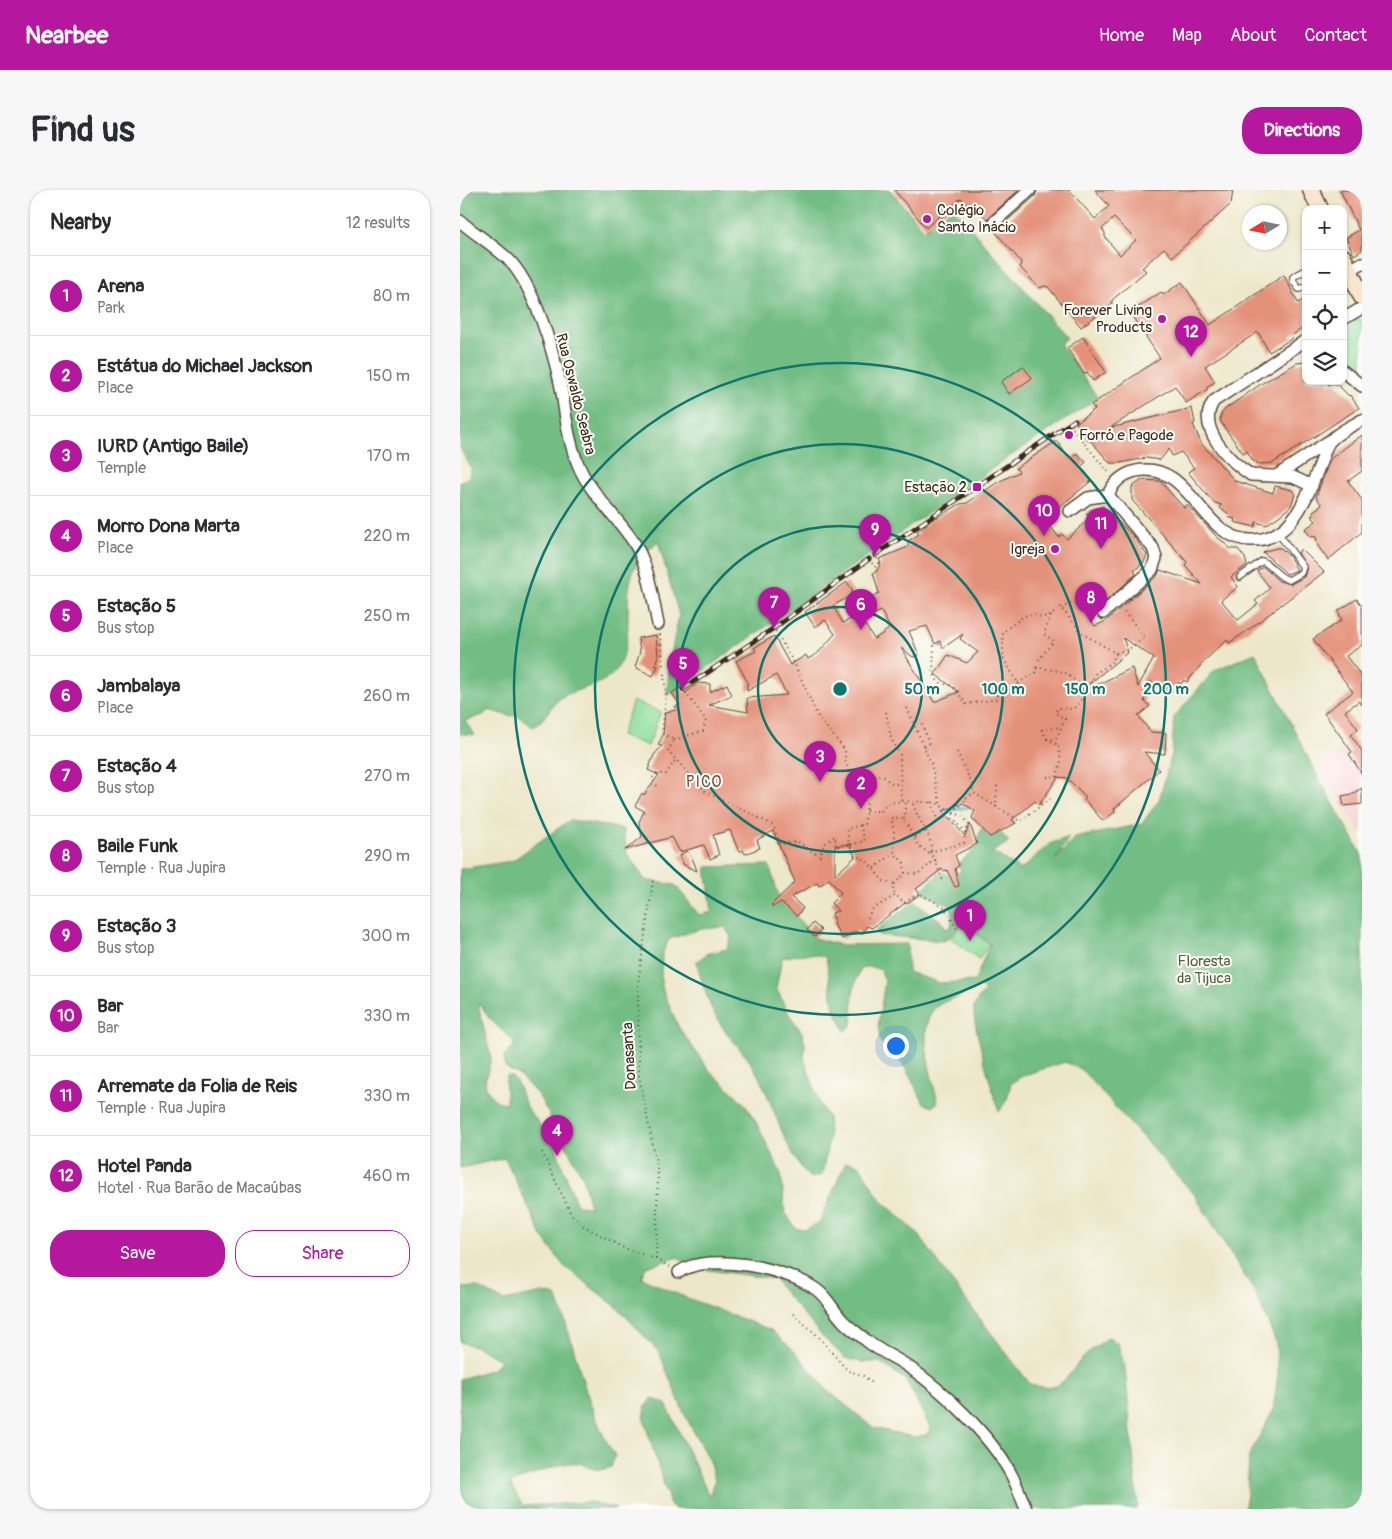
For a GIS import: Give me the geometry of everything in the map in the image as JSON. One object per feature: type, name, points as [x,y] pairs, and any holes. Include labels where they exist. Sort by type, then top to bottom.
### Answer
[{"type":"main road","points":[[1310,190],[1318,205]]},
{"type":"main road","points":[[1349,264],[1362,297]]},
{"type":"street","points":[[994,222],[1030,190]]},
{"type":"street","name":"Rua Oswaldo Seabra","points":[[460,221],[507,259],[521,275],[529,291],[555,363],[575,456],[590,486],[633,541],[646,568],[658,624]]},
{"type":"street","points":[[1347,317],[1362,308]]},
{"type":"street","points":[[1302,343],[1214,401],[1208,415],[1209,426],[1218,442],[1246,472],[1257,476],[1298,478],[1312,486]]},
{"type":"street","points":[[1347,374],[1362,386]]},
{"type":"street","points":[[1276,476],[1362,420]]},
{"type":"street","points":[[1108,495],[1115,483],[1131,472],[1152,470],[1168,474],[1176,480],[1217,525],[1235,537],[1260,540],[1278,533],[1295,518],[1312,486],[1329,441]]},
{"type":"street","points":[[1070,511],[1088,498],[1108,495]]},
{"type":"street","points":[[1103,613],[1152,570],[1156,558],[1153,548],[1108,495]]},
{"type":"street","points":[[679,1272],[688,1266],[734,1264],[781,1273],[804,1281],[819,1291],[844,1322],[869,1343],[907,1365],[955,1403],[984,1436],[1011,1473],[1026,1509]]},
{"type":"lane","points":[[1302,272],[1293,277],[1293,281],[1298,290],[1302,288]]},
{"type":"lane","points":[[1240,577],[1262,560],[1285,579],[1289,580],[1301,573],[1303,567],[1278,533]]},
{"type":"path","points":[[1075,420],[1071,427],[1108,473],[1131,472]]},
{"type":"path","points":[[869,559],[875,567],[879,563],[875,555]]},
{"type":"path","points":[[939,644],[934,646],[933,672],[938,682],[953,686],[966,704],[997,699],[996,694],[1018,684],[1037,672],[1036,662],[1054,641],[1044,634],[1051,616],[1061,608],[1093,598],[1118,600],[1122,610],[1145,637],[1130,649],[1116,653],[1083,634],[1061,608]]},
{"type":"path","points":[[1021,695],[1018,684],[1004,658],[1003,632],[1024,616],[1035,614],[1041,617],[1051,616]]},
{"type":"path","points":[[658,624],[666,695],[662,733],[674,740]]},
{"type":"path","points":[[774,628],[795,665],[818,717],[845,750],[855,794],[867,802],[864,824],[847,829],[849,845],[853,855],[866,860],[883,881],[895,884]]},
{"type":"path","points":[[1047,739],[1056,739],[1065,719],[1055,713],[1058,708],[1072,709],[1078,705],[1096,673],[1113,662],[1116,653]]},
{"type":"path","points":[[1036,667],[1064,672],[1087,690]]},
{"type":"path","points":[[683,688],[706,720],[703,731],[674,740],[668,751],[705,791],[773,825],[780,844],[798,842],[820,856],[824,844],[835,836],[836,847],[865,841],[860,826]]},
{"type":"path","points":[[907,708],[931,763],[941,807]]},
{"type":"path","points":[[886,712],[891,738],[900,754],[901,802]]},
{"type":"path","points":[[922,724],[929,743],[923,748]]},
{"type":"path","points":[[1047,778],[1058,777],[1061,761],[1058,745],[1047,739],[1042,730],[1060,727]]},
{"type":"path","points":[[957,752],[974,793],[1020,820],[1050,799]]},
{"type":"path","points":[[657,786],[652,779],[655,774],[666,774],[676,760]]},
{"type":"path","points":[[849,771],[885,777],[889,782],[901,785]]},
{"type":"path","points":[[996,807],[997,786]]},
{"type":"path","points":[[953,814],[958,806],[966,805],[964,799],[974,793]]},
{"type":"path","points":[[866,811],[881,811],[883,807],[893,802],[906,802],[912,803],[931,802],[937,803],[953,814],[962,815],[969,825],[965,832],[964,843],[931,852],[922,850],[904,819],[906,802]]},
{"type":"path","points":[[931,802],[936,819]]},
{"type":"path","points":[[912,803],[930,838],[931,852],[943,881]]},
{"type":"path","points":[[904,819],[891,818],[894,832],[894,853],[904,863],[905,873],[895,884],[893,892],[904,903],[919,893],[944,907],[957,929]]},
{"type":"path","points":[[951,820],[953,818],[965,832]]},
{"type":"path","points":[[915,837],[926,831]]},
{"type":"path","points":[[874,868],[894,853]]},
{"type":"path","points":[[905,873],[918,874],[935,860]]},
{"type":"path","name":"Donasanta","points":[[653,881],[638,983],[639,1076],[658,1172],[656,1260]]},
{"type":"path","points":[[868,918],[871,910],[896,895]]},
{"type":"path","points":[[542,1152],[571,1214],[582,1225],[624,1248],[656,1260],[679,1272]]},
{"type":"path","points":[[793,1314],[817,1336],[848,1371],[862,1375],[874,1384]]},
{"type":"shaded area","points":[[1362,737],[1362,833],[1318,768]]},
{"type":"green space","points":[[460,190],[890,190],[924,230],[953,208],[1067,338],[1060,344],[1098,398],[1004,460],[667,696],[669,665],[679,615],[658,541],[639,560],[632,575],[629,588],[626,644],[616,670],[610,676],[603,681],[563,697],[533,727],[517,715],[510,716],[489,710],[483,715],[465,721],[475,735],[460,734],[460,482],[469,477],[471,468],[460,448]]},
{"type":"green space","points":[[1356,319],[1362,320],[1362,380],[1347,368],[1347,324]]},
{"type":"green space","name":"Floresta da Tijuca","points":[[1255,653],[1316,773],[1362,855],[1362,1509],[1244,1509],[1247,1495],[1249,1456],[1273,1411],[1278,1374],[1276,1342],[1256,1294],[1194,1194],[1081,1069],[1065,1062],[1024,1075],[1011,1083],[1007,1099],[999,1112],[974,1015],[974,1007],[977,1000],[985,991],[980,986],[941,1003],[929,1017],[926,1040],[927,1054],[938,1102],[932,1107],[924,1103],[904,1066],[880,1041],[878,1026],[885,981],[881,970],[863,967],[854,988],[852,1025],[845,1031],[834,1008],[826,957],[804,954],[782,958],[776,988],[789,1014],[802,1033],[805,1044],[804,1059],[820,1104],[828,1117],[829,1138],[822,1175],[810,1178],[786,1141],[757,1073],[720,1023],[704,988],[697,961],[709,953],[727,949],[731,937],[725,927],[700,929],[669,939],[662,954],[661,977],[663,991],[679,1028],[709,1070],[743,1102],[755,1120],[781,1174],[785,1212],[795,1228],[805,1230],[819,1223],[846,1162],[859,1165],[880,1199],[918,1234],[1030,1384],[1042,1387],[1058,1385],[1064,1381],[1087,1354],[1109,1337],[1118,1344],[1125,1368],[1138,1509],[675,1509],[670,1504],[644,1420],[646,1406],[652,1398],[666,1404],[709,1496],[715,1481],[710,1463],[684,1413],[659,1352],[618,1308],[564,1266],[542,1236],[505,1158],[460,1168],[460,869],[512,861],[570,820],[623,829],[627,853],[645,880],[675,885],[699,915],[712,912],[706,867],[769,865],[778,894],[814,938],[840,945],[907,944],[908,972],[940,983],[975,981],[990,943],[962,922],[950,937],[944,941],[879,935],[875,931],[915,901],[941,921],[946,929],[951,927],[953,912],[949,905],[920,891],[938,875],[945,873],[949,876],[961,872],[959,864],[979,845],[978,837],[982,828],[991,838],[999,831],[1009,842],[992,852],[1021,870],[1049,844],[1069,837],[1055,860],[1075,838],[1142,824],[1159,800],[1172,754],[1174,717],[1215,670]],"holes":[[[478,1004],[481,1005],[489,1018],[514,1042],[513,1048],[504,1055],[505,1067],[520,1076],[539,1096],[583,1177],[590,1207],[580,1206],[575,1201],[554,1143],[527,1108],[517,1083],[511,1076],[507,1076],[506,1079],[506,1103],[495,1099],[487,1090],[485,1082],[491,1058]],[[678,1257],[694,1268],[776,1279],[779,1286],[823,1337],[845,1358],[861,1362],[880,1362],[906,1380],[930,1427],[927,1435],[914,1437],[874,1428],[828,1391],[795,1352],[771,1330],[677,1294],[641,1277],[646,1267]]]},
{"type":"green space","points":[[633,701],[661,712],[648,746],[621,735]]},
{"type":"green space","points":[[962,923],[989,944],[979,959],[951,939]]},
{"type":"green space","points":[[477,1287],[504,1301],[543,1293],[556,1296],[596,1419],[615,1456],[611,1467],[604,1469],[593,1469],[575,1463],[562,1464],[510,1484],[523,1506],[591,1502],[616,1509],[460,1509],[460,1379],[493,1369],[500,1360],[475,1346],[460,1342],[460,1288]]},
{"type":"building","name":"Colégio Santo Inácio","points":[[894,190],[1019,190],[987,219],[974,205],[970,208],[961,198],[926,228]]},
{"type":"building","points":[[1037,190],[1069,190],[1095,219],[1109,206],[1095,190],[1233,190],[1231,204],[1172,257],[1164,248],[1142,268],[1146,271],[1112,300],[1112,304],[1081,327],[1048,287],[1039,288],[1020,267],[1021,262],[993,229],[999,228],[1035,196]],"holes":[[[1114,218],[1136,240],[1120,255],[1105,237],[1102,229]]]},
{"type":"building","points":[[1340,190],[1362,190],[1362,250],[1354,255],[1347,237],[1359,230]]},
{"type":"building","points":[[1284,275],[1298,303],[1302,300],[1302,329],[1291,336],[1293,338],[1269,352],[1258,332],[1205,366],[1215,382],[1206,387],[1208,389],[1186,403],[1175,386],[1110,428],[1192,408],[1195,423],[1193,424],[1201,443],[1235,481],[1273,493],[1275,486],[1292,490],[1295,494],[1291,506],[1266,525],[1256,522],[1255,527],[1234,522],[1235,519],[1228,517],[1229,514],[1220,508],[1221,505],[1213,502],[1188,472],[1194,468],[1181,452],[1172,456],[1169,449],[1160,460],[1146,458],[1110,463],[1089,441],[1076,423],[1095,409],[1091,405],[1160,358],[1130,313],[1161,292],[1163,295],[1182,282],[1210,325]]},
{"type":"building","points":[[1083,337],[1106,372],[1093,381],[1087,372],[1084,374],[1067,348]]},
{"type":"building","points":[[1302,362],[1302,385],[1338,385],[1350,395],[1359,408],[1273,463],[1259,464],[1253,461],[1247,451],[1243,453],[1220,420],[1221,414],[1225,409],[1264,382],[1297,363]]},
{"type":"building","points":[[1023,366],[1032,378],[1009,394],[1001,382]]},
{"type":"building","points":[[1362,435],[1362,471],[1348,481],[1362,500],[1362,532],[1328,560],[1318,546],[1316,537],[1310,536],[1305,529],[1316,521],[1311,516],[1314,514],[1312,512],[1322,505],[1316,497],[1330,459]]},
{"type":"building","points":[[1055,442],[1058,442],[1066,454],[1072,458],[1077,453],[1086,462],[1080,468],[1091,481],[1046,518],[1050,526],[1059,537],[1062,534],[1067,539],[1090,518],[1086,514],[1103,506],[1133,536],[1147,555],[1144,562],[1134,571],[1136,574],[1104,603],[1087,603],[1090,619],[1095,626],[1106,621],[1157,576],[1160,570],[1202,584],[1185,565],[1187,562],[1132,500],[1132,487],[1142,480],[1160,481],[1184,508],[1187,505],[1216,536],[1231,549],[1238,549],[1245,558],[1247,565],[1231,577],[1238,587],[1221,600],[1238,620],[1258,604],[1255,601],[1270,588],[1257,571],[1263,567],[1279,581],[1291,584],[1304,577],[1307,568],[1298,553],[1301,549],[1324,572],[1247,631],[1229,643],[1227,640],[1205,660],[1187,682],[1184,680],[1181,684],[1179,682],[1172,691],[1165,685],[1161,689],[1150,681],[1144,701],[1150,706],[1138,716],[1151,732],[1166,733],[1165,754],[1144,752],[1159,770],[1114,809],[1115,812],[1103,821],[1084,799],[1086,797],[1067,778],[1058,777],[1039,805],[1035,801],[1012,820],[1016,823],[990,837],[972,818],[975,811],[963,803],[943,811],[965,836],[970,824],[977,844],[955,855],[959,866],[955,868],[959,886],[955,887],[947,870],[943,871],[942,869],[916,889],[920,894],[872,928],[867,926],[862,934],[856,931],[842,939],[833,922],[835,921],[832,913],[838,911],[831,903],[841,893],[829,879],[819,886],[817,883],[791,897],[803,908],[797,916],[781,902],[773,907],[771,905],[795,882],[773,831],[757,840],[760,848],[745,854],[743,850],[739,852],[730,830],[713,835],[719,855],[710,859],[704,845],[680,852],[672,837],[625,850],[642,837],[639,822],[644,811],[635,806],[642,793],[644,795],[659,775],[648,770],[654,755],[662,746],[658,745],[663,735],[665,712],[676,710],[675,707],[680,705],[672,693],[681,687],[685,693],[698,683],[710,684],[710,692],[727,684],[732,695],[709,705],[748,712],[747,698],[787,695],[776,675],[747,691],[747,681],[736,661],[756,651],[754,648],[774,636],[790,665],[806,655],[808,659],[818,653],[835,634],[825,620],[815,627],[805,612],[847,582],[853,591],[851,595],[833,606],[843,623],[859,615],[874,639],[882,634],[890,628],[881,611],[872,615],[864,601],[879,593],[873,573],[876,572],[881,563],[879,559],[908,547],[908,541],[919,534],[917,531],[927,524],[926,522],[960,504],[967,503],[998,482],[1019,472],[1016,468]],"holes":[[[927,626],[935,644],[940,641],[943,648],[963,634],[960,639],[978,652],[967,663],[948,655],[935,674],[959,692],[934,702],[901,648],[913,657],[919,655],[909,631]],[[1123,638],[1154,658],[1138,687],[1132,668],[1084,691],[1083,689],[1128,652]],[[850,844],[855,857],[835,875],[835,846]]]},
{"type":"building","points":[[1281,548],[1290,557],[1297,570],[1287,574],[1263,552]]},
{"type":"building","points":[[1357,599],[1362,606],[1362,645],[1346,656],[1362,677],[1362,705],[1359,701],[1345,711],[1358,729],[1351,735],[1362,751],[1362,774],[1349,754],[1352,752],[1324,713],[1353,692],[1313,639],[1342,620],[1338,611]]},
{"type":"building","points":[[656,635],[658,656],[655,665],[658,666],[653,676],[635,667],[640,652],[638,638]]},
{"type":"building","points":[[1362,788],[1362,804],[1344,806],[1342,796],[1352,794]]},
{"type":"building","points":[[687,851],[697,871],[684,865],[679,856]]},
{"type":"building","points":[[813,923],[821,930],[815,937],[807,930]]},
{"type":"waterway","points":[[941,809],[947,811],[968,807]]},
{"type":"railway","points":[[875,555],[1075,420]]},
{"type":"railway","points":[[683,689],[774,628],[869,559]]},
{"type":"place","name":"Colégio Santo Inácio","points":[[927,219]]},
{"type":"place","name":"Forever Living Products","points":[[1162,319]]},
{"type":"place","name":"Hotel Panda","points":[[1191,357]]},
{"type":"place","name":"Forró e Pagode","points":[[1069,435]]},
{"type":"place","name":"Estação 2","points":[[977,487]]},
{"type":"place","name":"Bar","points":[[1044,536]]},
{"type":"place","name":"Igreja","points":[[1055,549]]},
{"type":"place","name":"Arremate da Folia de Reis","points":[[1101,549]]},
{"type":"place","name":"Estação 3","points":[[875,555]]},
{"type":"place","name":"Baile Funk","points":[[1091,623]]},
{"type":"place","name":"Estação 4","points":[[774,628]]},
{"type":"place","name":"Jambalaya","points":[[861,630]]},
{"type":"place","name":"Estação 5","points":[[683,689]]},
{"type":"place","name":"IURD (Antigo Baile)","points":[[820,782]]},
{"type":"place","name":"Estátua do Michael Jackson","points":[[861,809]]},
{"type":"place","name":"Arena","points":[[970,941]]},
{"type":"place","name":"Morro Dona Marta","points":[[557,1156]]},
{"type":"district","name":"PICO","points":[[704,781]]}]
